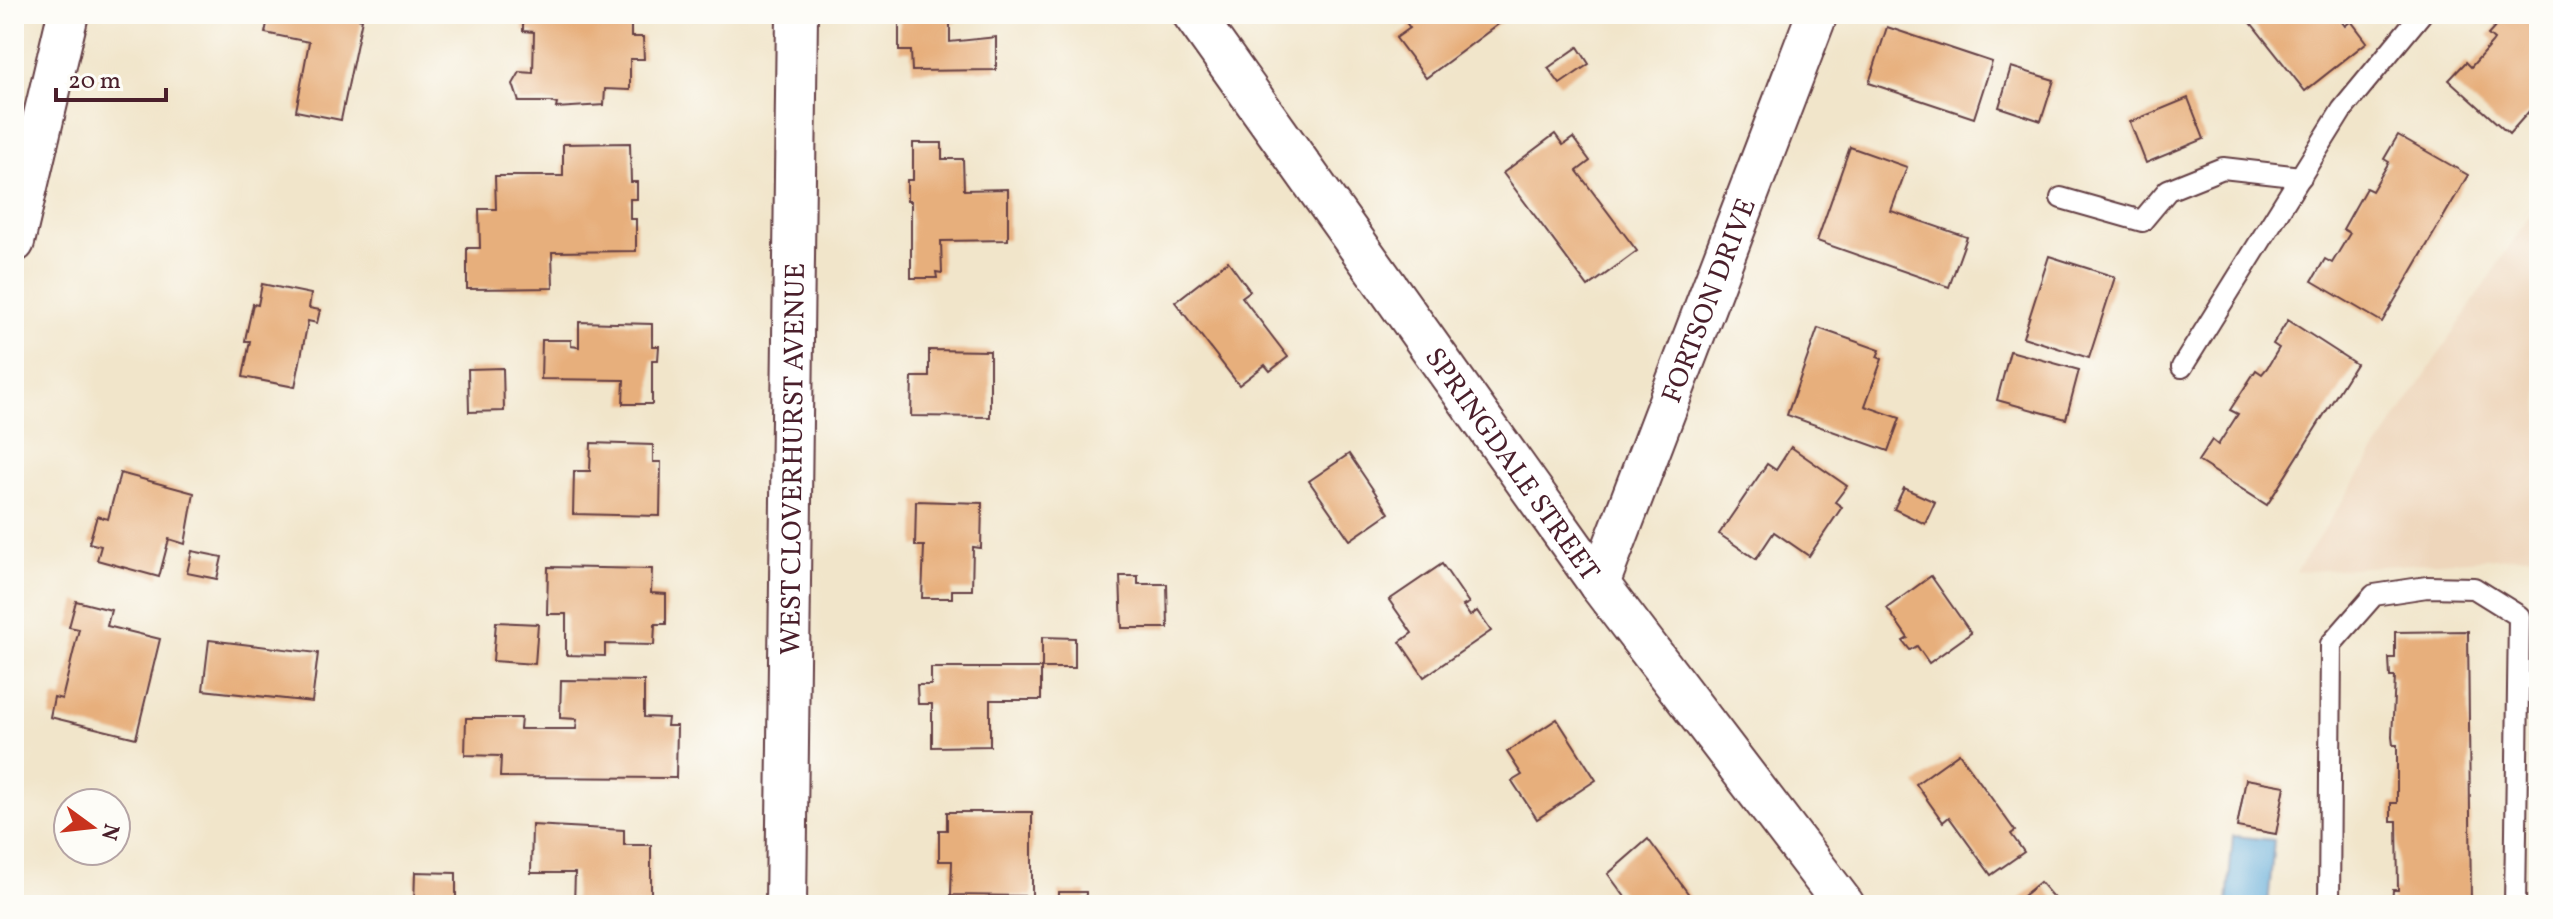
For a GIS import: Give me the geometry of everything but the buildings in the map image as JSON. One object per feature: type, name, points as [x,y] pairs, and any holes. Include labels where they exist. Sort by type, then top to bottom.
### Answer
[{"type":"street","points":[[14,242],[68,14]]},
{"type":"street","name":"WEST CLOVERHURST AVENUE","points":[[786,905],[797,14]]},
{"type":"street","name":"SPRINGDALE STREET","points":[[1193,14],[1599,584],[1844,905]]},
{"type":"street","name":"FORTSON DRIVE","points":[[1599,584],[1817,14]]},
{"type":"lane","points":[[2182,367],[2342,110],[2421,14]]},
{"type":"lane","points":[[2061,198],[2142,221],[2168,190],[2223,168],[2301,177]]},
{"type":"lane","points":[[2329,905],[2331,644],[2374,595],[2427,587],[2474,588],[2519,616],[2515,905]]},
{"type":"shaded area","points":[[2539,201],[2539,555],[2296,572]]},
{"type":"water","points":[[2233,836],[2274,840],[2268,905],[2227,905]]}]
